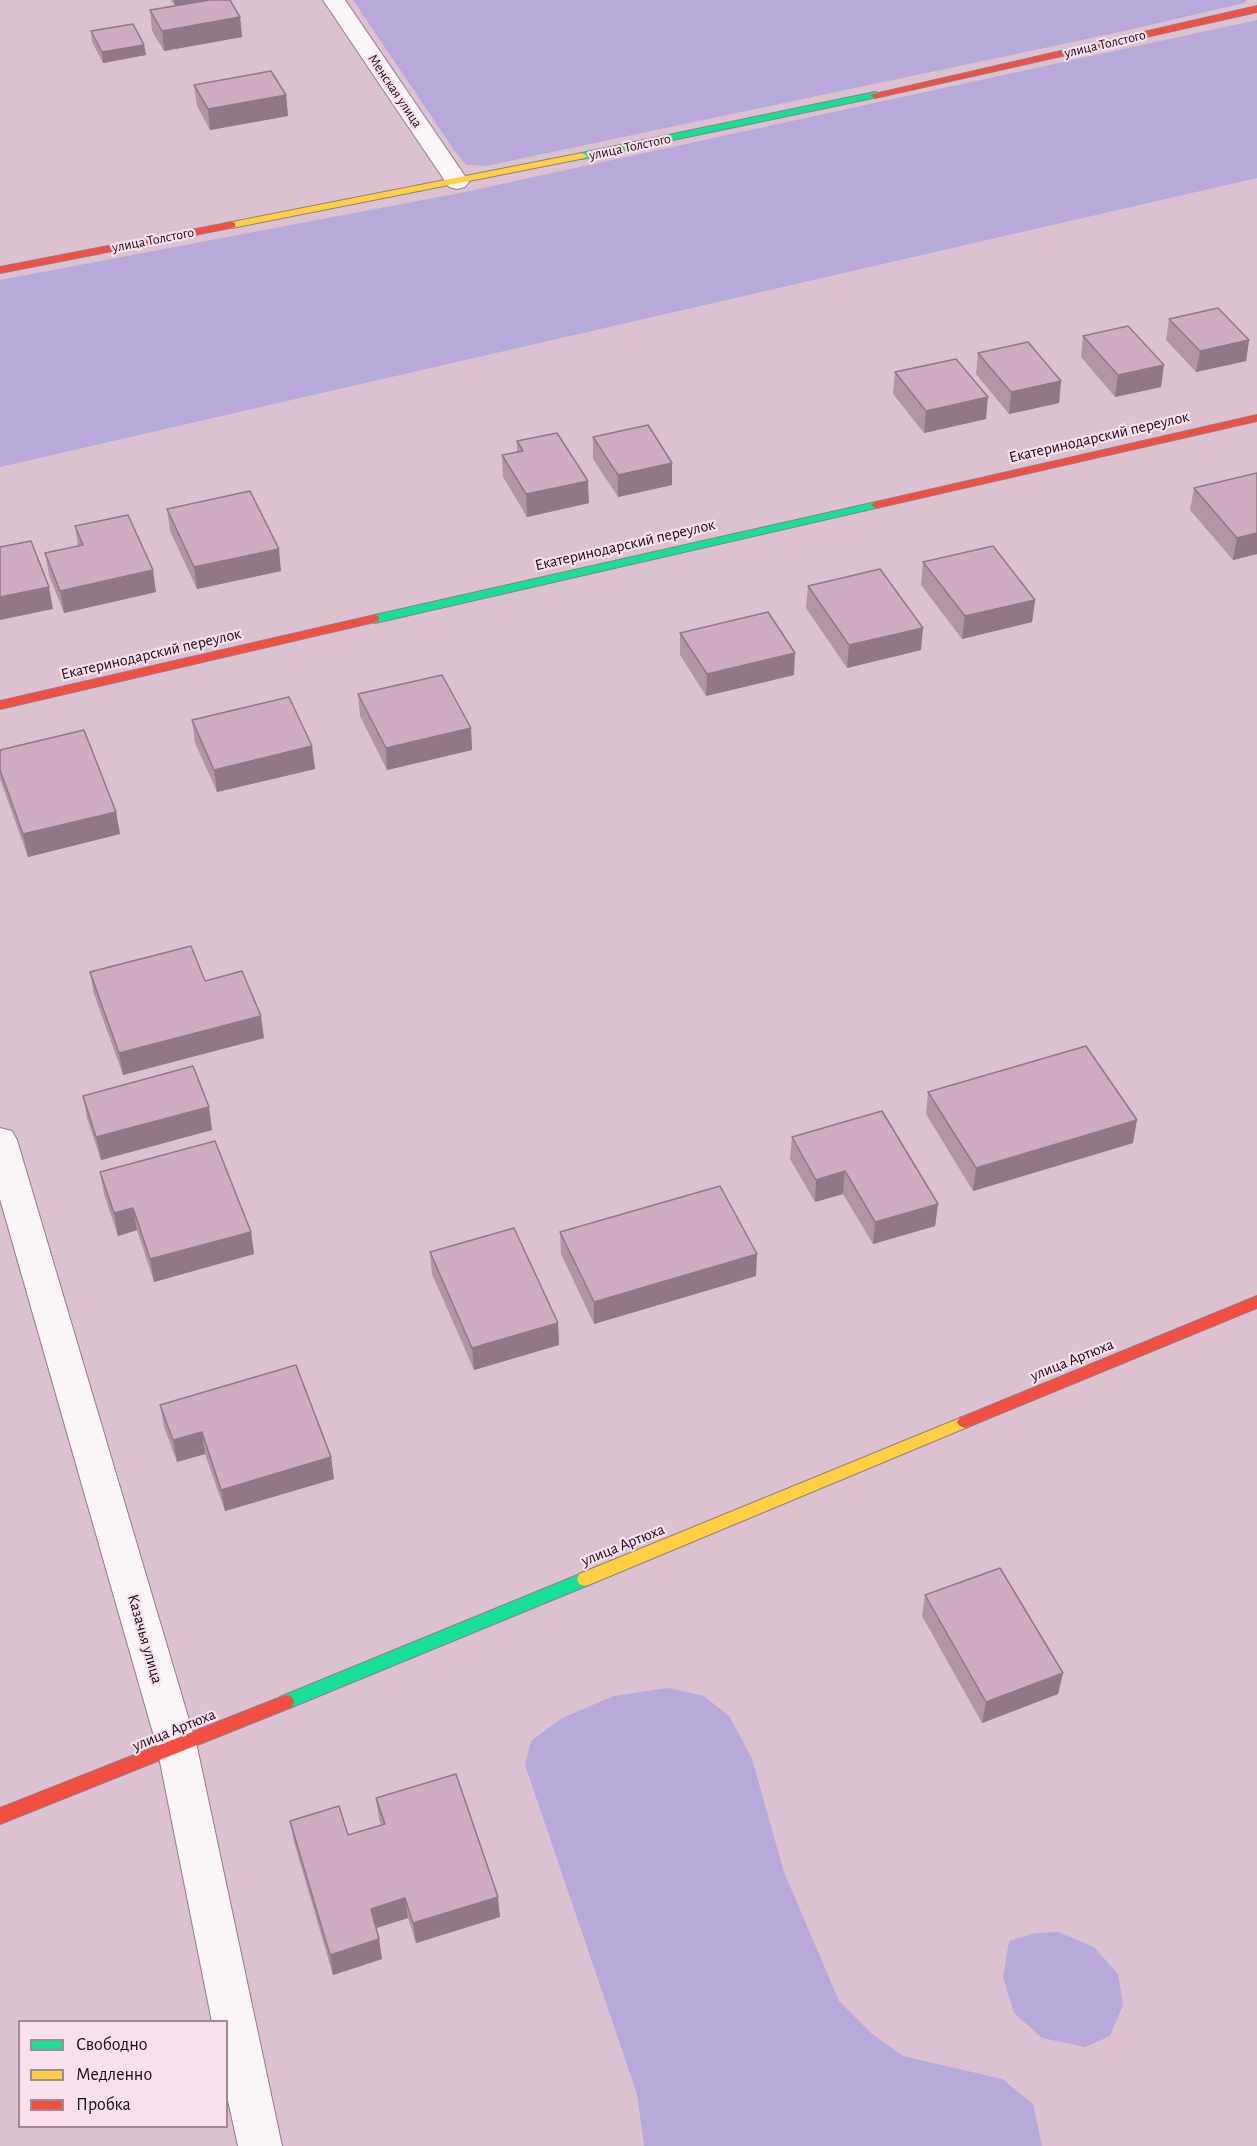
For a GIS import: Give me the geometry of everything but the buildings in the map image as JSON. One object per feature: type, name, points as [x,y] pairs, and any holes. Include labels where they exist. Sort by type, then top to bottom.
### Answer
[{"type":"street","name":"Менская улица","points":[[334,0],[456,182]]},
{"type":"street","name":"улица Толстого","points":[[0,270],[456,182],[963,76],[1257,9]]},
{"type":"street","name":"Екатеринодарский переулок","points":[[0,705],[1257,418]]},
{"type":"street","name":"Казачья улица","points":[[0,1140],[177,1747],[260,2146]]},
{"type":"street","name":"улица Артюха","points":[[0,1816],[177,1747],[1257,1302]]},
{"type":"shaded area","points":[[353,0],[1247,0],[1244,3],[1120,32],[486,166],[466,165],[456,153]]},
{"type":"shaded area","points":[[1257,20],[1257,178],[0,467],[0,280],[460,193]]},
{"type":"shaded area","points":[[668,1688],[704,1696],[730,1717],[752,1759],[784,1872],[839,2001],[871,2033],[903,2056],[1002,2079],[1033,2104],[1042,2146],[644,2146],[637,2094],[525,1765],[531,1741],[562,1718],[614,1696]]},
{"type":"shaded area","points":[[1058,1932],[1094,1947],[1118,1974],[1123,2005],[1110,2036],[1085,2047],[1042,2038],[1014,2013],[1003,1977],[1009,1941],[1035,1933]]},
{"type":"traffic: fast","points":[[582,156],[875,95]]},
{"type":"traffic: fast","points":[[375,619],[876,505]]},
{"type":"traffic: fast","points":[[286,1702],[585,1579]]},
{"type":"traffic: slow","points":[[232,225],[582,156]]},
{"type":"traffic: slow","points":[[585,1579],[965,1422]]},
{"type":"traffic: jam","points":[[875,95],[1257,9]]},
{"type":"traffic: jam","points":[[0,270],[232,225]]},
{"type":"traffic: jam","points":[[876,505],[1257,418]]},
{"type":"traffic: jam","points":[[0,705],[375,619]]},
{"type":"traffic: jam","points":[[965,1422],[1257,1302]]},
{"type":"traffic: jam","points":[[0,1816],[286,1702]]}]
